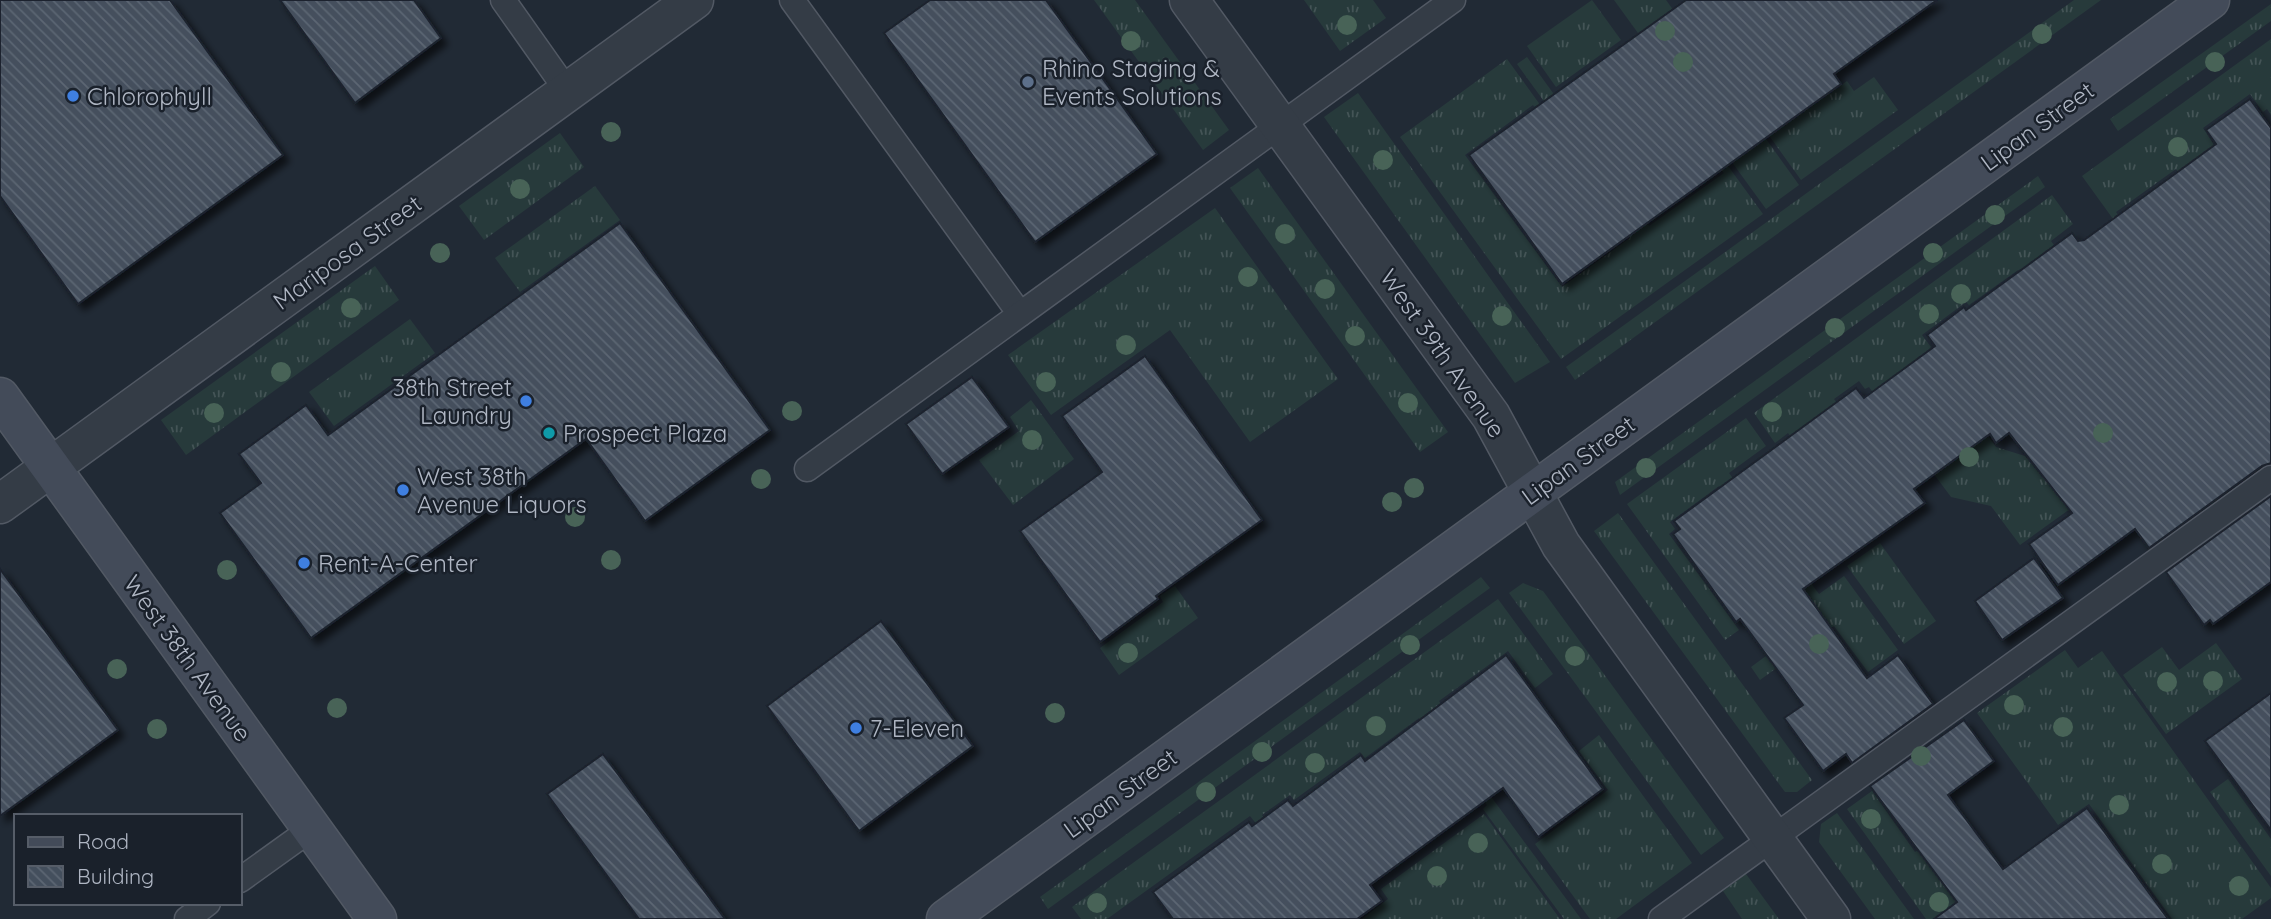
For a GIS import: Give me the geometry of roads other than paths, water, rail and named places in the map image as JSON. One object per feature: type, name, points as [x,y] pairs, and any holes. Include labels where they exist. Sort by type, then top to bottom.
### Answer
[{"type":"street","name":"Mariposa Street","points":[[0,504],[694,0]]},
{"type":"street","name":"West 39th Avenue","points":[[1189,0],[1491,416],[1561,545],[1831,919]]},
{"type":"street","name":"Lipan Street","points":[[946,919],[2210,0]]},
{"type":"street","name":"West 38th Avenue","points":[[0,397],[377,919]]},
{"type":"lane","points":[[503,0],[568,92]]},
{"type":"lane","points":[[792,0],[1020,314]]},
{"type":"lane","points":[[807,469],[1453,0]]},
{"type":"lane","points":[[1661,919],[2271,478]]},
{"type":"lane","points":[[242,879],[311,829]]},
{"type":"lane","points":[[187,919],[205,905]]},
{"type":"place","name":"Rhino Staging & Events Solutions","points":[[1028,82]]},
{"type":"place","name":"Chlorophyll","points":[[73,96]]},
{"type":"place","name":"38th Street Laundry","points":[[526,401]]},
{"type":"place","name":"Prospect Plaza","points":[[549,433]]},
{"type":"place","name":"West 38th Avenue Liquors","points":[[403,490]]},
{"type":"place","name":"Rent-A-Center","points":[[304,563]]},
{"type":"place","name":"7-Eleven","points":[[856,728]]}]
